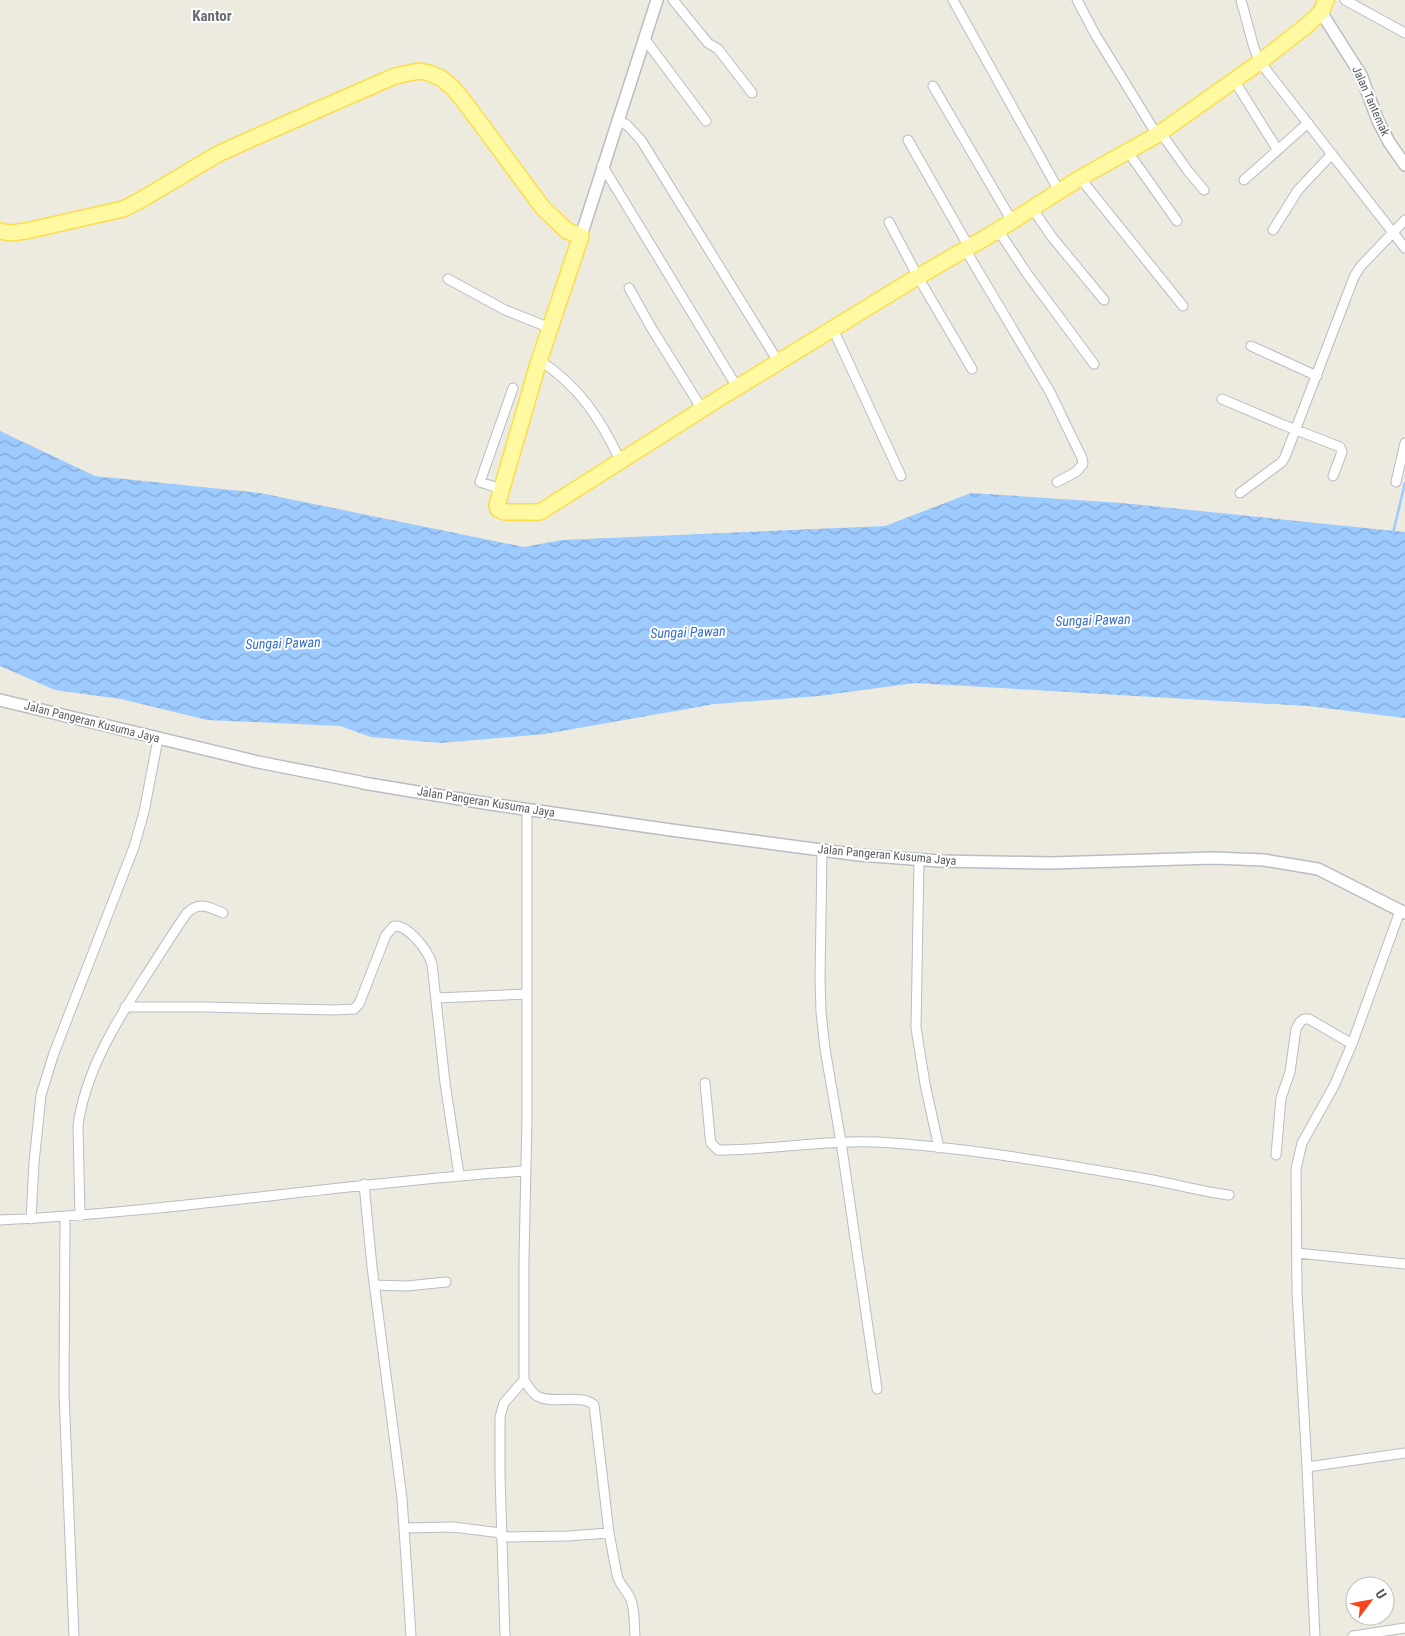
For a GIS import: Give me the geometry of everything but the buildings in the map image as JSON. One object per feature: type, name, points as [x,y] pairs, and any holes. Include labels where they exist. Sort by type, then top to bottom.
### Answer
[{"type":"main road","points":[[0,231],[10,233],[26,231],[123,209],[211,158],[395,76],[419,71],[441,78],[453,88],[543,208],[567,231],[581,236],[543,326],[540,360],[490,486],[500,510],[540,512],[620,460],[832,329],[998,230],[1080,178],[1159,134],[1260,62],[1324,6]]},
{"type":"street","points":[[581,236],[656,0]]},
{"type":"street","points":[[673,0],[708,43],[718,49],[752,93]]},
{"type":"street","points":[[953,0],[1059,191]]},
{"type":"street","points":[[1077,0],[1095,34],[1159,134],[1204,190]]},
{"type":"street","points":[[1241,0],[1254,48],[1260,62],[1405,248]]},
{"type":"street","points":[[1345,0],[1405,33]]},
{"type":"street","name":"Jalan Tantemak","points":[[1324,6],[1361,75],[1378,121],[1389,142],[1405,165]]},
{"type":"street","points":[[644,38],[706,121]]},
{"type":"street","points":[[1234,80],[1277,149]]},
{"type":"street","points":[[933,86],[1012,221]]},
{"type":"street","points":[[618,120],[627,125],[641,140],[778,363]]},
{"type":"street","points":[[1244,180],[1308,123]]},
{"type":"street","points":[[908,140],[967,248],[1050,392],[1082,458],[1083,464],[1080,469],[1057,482]]},
{"type":"street","points":[[1128,152],[1176,221]]},
{"type":"street","points":[[1273,230],[1298,190],[1332,154]]},
{"type":"street","points":[[602,165],[737,388]]},
{"type":"street","points":[[1080,178],[1184,306]]},
{"type":"street","points":[[1032,208],[1052,237],[1104,300]]},
{"type":"street","points":[[1240,493],[1282,462],[1297,430],[1354,277],[1360,267],[1405,220]]},
{"type":"street","points":[[889,222],[918,277],[972,369]]},
{"type":"street","points":[[998,230],[1028,275],[1094,364]]},
{"type":"street","points":[[448,279],[505,310],[543,326]]},
{"type":"street","points":[[629,288],[702,409]]},
{"type":"street","points":[[832,329],[901,476]]},
{"type":"street","points":[[1251,346],[1317,376]]},
{"type":"street","points":[[540,360],[566,381],[590,406],[599,418],[620,460]]},
{"type":"street","points":[[490,486],[513,388]]},
{"type":"street","points":[[1222,399],[1341,448],[1342,452],[1333,476]]},
{"type":"street","points":[[1396,482],[1405,443]]},
{"type":"street","name":"Jalan Pangeran Kusuma Jaya","points":[[0,700],[258,762],[362,782],[527,809],[822,851],[920,859],[1051,863],[1213,858],[1264,860],[1318,869],[1402,912]]},
{"type":"street","points":[[31,1219],[34,1163],[41,1095],[54,1053],[134,847],[144,812],[158,738]]},
{"type":"street","points":[[505,1636],[501,1535],[501,1410],[507,1398],[519,1388],[524,1380],[527,809]]},
{"type":"street","points":[[822,851],[821,1012],[824,1050],[841,1142],[876,1389]]},
{"type":"street","points":[[920,859],[916,1028],[925,1084],[939,1148]]},
{"type":"street","points":[[80,1216],[79,1114],[92,1075],[125,1008],[187,913],[197,906],[223,912]]},
{"type":"street","points":[[1314,1636],[1297,1292],[1296,1169],[1300,1151],[1334,1086],[1352,1044],[1402,912]]},
{"type":"street","points":[[125,1008],[353,1009],[359,1004],[386,935],[391,928],[397,925],[402,927],[424,947],[429,955],[437,998],[444,1075],[459,1175]]},
{"type":"street","points":[[437,998],[527,994]]},
{"type":"street","points":[[1276,1155],[1281,1098],[1290,1072],[1296,1029],[1300,1022],[1304,1019],[1309,1019],[1352,1044]]},
{"type":"street","points":[[705,1083],[711,1143],[718,1150],[841,1142],[892,1143],[987,1153],[1081,1167],[1143,1178],[1192,1190],[1229,1195]]},
{"type":"street","points":[[0,1220],[80,1216],[364,1184],[526,1171]]},
{"type":"street","points":[[364,1184],[402,1498],[411,1636]]},
{"type":"street","points":[[65,1217],[64,1394],[74,1636]]},
{"type":"street","points":[[1297,1253],[1405,1264]]},
{"type":"street","points":[[375,1285],[407,1286],[446,1282]]},
{"type":"street","points":[[524,1380],[538,1397],[586,1401],[594,1405],[618,1581],[628,1593],[633,1607],[634,1636]]},
{"type":"street","points":[[1307,1467],[1405,1453]]},
{"type":"street","points":[[404,1528],[453,1527],[501,1535],[568,1536],[610,1533]]},
{"type":"street","points":[[1353,1636],[1405,1628]]},
{"type":"water","name":"Sungai Pawan","points":[[0,431],[95,476],[260,493],[524,547],[562,540],[885,526],[971,493],[1122,503],[1405,532],[1405,718],[1308,706],[915,683],[819,696],[715,704],[545,734],[441,743],[371,737],[340,726],[207,720],[121,699],[55,690],[0,666]]},
{"type":"waterway","points":[[1393,533],[1405,483]]},
{"type":"district","name":"Kantor","points":[[212,16]]}]
